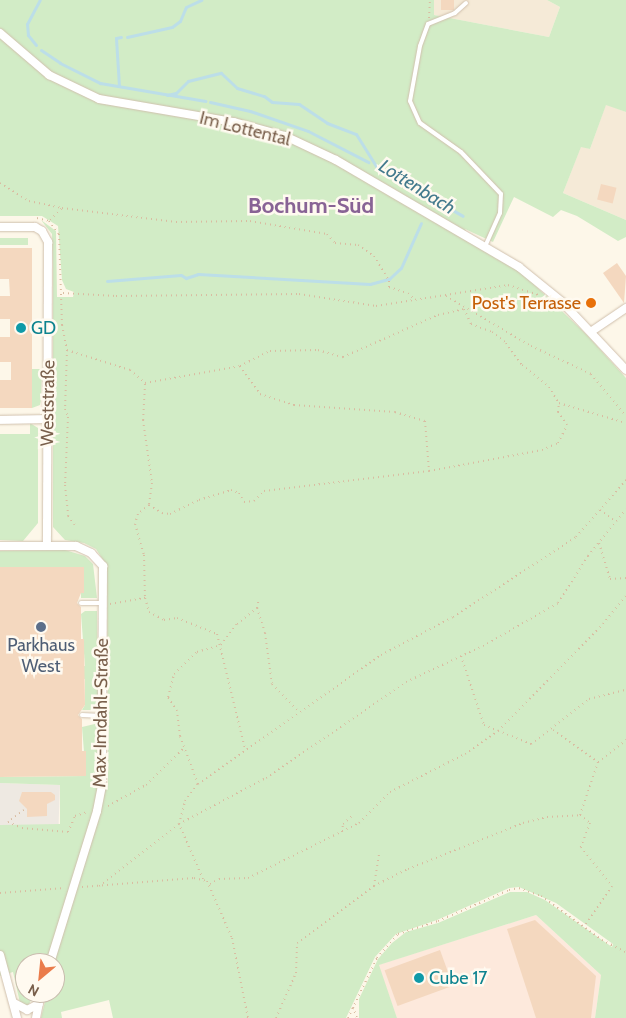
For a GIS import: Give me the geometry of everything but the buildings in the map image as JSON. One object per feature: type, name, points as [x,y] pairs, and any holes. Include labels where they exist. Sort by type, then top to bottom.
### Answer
[{"type":"street","name":"Im Lottental","points":[[0,33],[49,75],[72,88],[99,99],[234,122],[285,136],[336,160],[519,267],[555,296],[592,331],[626,370]]},
{"type":"street","points":[[0,227],[34,227],[42,230]]},
{"type":"street","name":"Weststraße","points":[[42,230],[48,242],[49,402],[46,419],[47,546]]},
{"type":"street","points":[[592,331],[626,308]]},
{"type":"street","points":[[0,420],[46,419]]},
{"type":"street","name":"Max-Imdahl-Straße","points":[[0,546],[76,546],[91,553],[103,566],[102,786],[97,811],[53,953]]},
{"type":"street","points":[[0,955],[17,1018]]},
{"type":"street","points":[[14,1003],[26,1010],[39,1004]]},
{"type":"street","points":[[36,1018],[39,1004]]},
{"type":"lane","points":[[466,3],[454,13],[428,24],[410,91],[411,108],[420,123],[461,152],[495,185],[501,194],[500,213],[485,247]]},
{"type":"lane","points":[[81,603],[103,604]]},
{"type":"lane","points":[[82,715],[102,716]]},
{"type":"path","points":[[428,24],[430,0]]},
{"type":"path","points":[[0,183],[29,201],[62,208],[176,222],[250,221],[327,234],[335,243],[358,245],[374,256],[389,281],[389,287],[408,294],[415,300]]},
{"type":"path","points":[[42,230],[62,208]]},
{"type":"path","points":[[75,525],[68,516],[65,486],[68,417],[66,409],[66,350],[62,326],[63,293],[116,296],[299,294],[376,306],[508,285],[543,296],[555,296]]},
{"type":"path","points":[[446,296],[464,309],[591,374],[626,416]]},
{"type":"path","points":[[145,383],[240,366],[270,351],[318,350],[343,357],[438,315],[464,309]]},
{"type":"path","points":[[149,505],[153,510],[170,514],[199,500],[231,490],[239,493],[244,502],[254,501],[264,492],[429,471],[542,450],[558,443],[567,425],[558,412],[559,403],[549,387],[522,365],[506,343],[492,332],[471,324],[464,309]]},
{"type":"path","points":[[66,350],[89,360],[130,370],[145,383]]},
{"type":"path","points":[[240,366],[260,394],[294,405],[395,412],[425,421],[429,471]]},
{"type":"path","points":[[145,383],[143,420],[152,483],[149,505],[138,514],[135,524],[144,555],[145,598],[149,612],[164,620],[177,618],[209,628],[217,634],[221,645],[232,704],[245,749]]},
{"type":"path","points":[[559,403],[626,423]]},
{"type":"path","points":[[248,1018],[232,938],[210,884],[203,878],[179,824],[186,801],[198,784],[245,749],[381,655],[510,582],[576,536],[626,480]]},
{"type":"path","points":[[99,886],[179,824],[266,778],[406,682],[461,656],[558,603],[599,543],[626,509]]},
{"type":"path","points":[[600,510],[616,522]]},
{"type":"path","points":[[599,543],[610,579],[626,578]]},
{"type":"path","points":[[210,884],[219,879],[248,878],[342,832],[359,823],[390,792],[465,754],[498,731],[602,624],[626,596]]},
{"type":"path","points":[[103,604],[145,598]]},
{"type":"path","points":[[259,598],[257,608],[265,633],[272,684],[299,712]]},
{"type":"path","points":[[198,784],[180,736],[177,711],[168,697],[174,674],[191,656],[221,645],[237,624],[257,608]]},
{"type":"path","points":[[461,656],[484,725],[531,744],[589,699],[626,690]]},
{"type":"path","points":[[552,729],[598,762]]},
{"type":"path","points":[[580,815],[598,762],[626,740]]},
{"type":"path","points":[[342,832],[343,824],[353,815]]},
{"type":"path","points":[[276,1018],[296,973],[297,943],[374,886],[408,869],[524,823],[547,817],[580,815],[590,823],[581,847],[612,886],[584,927]]},
{"type":"path","points":[[374,886],[379,853]]},
{"type":"path","points":[[79,887],[203,878]]},
{"type":"path","points":[[0,894],[69,888]]},
{"type":"path","points":[[348,1018],[376,958],[398,934],[438,922],[502,892],[519,888],[541,896],[584,927],[626,952]]},
{"type":"path","points":[[353,1007],[357,1018]]},
{"type":"shaded area","points":[[434,0],[547,0],[560,7],[549,37],[434,15]]},
{"type":"shaded area","points":[[606,104],[626,112],[626,220],[563,193],[581,146],[590,149]]},
{"type":"shaded area","points":[[0,783],[60,785],[58,827],[0,825]]},
{"type":"shaded area","points":[[536,915],[601,975],[595,1018],[397,1018],[378,965]]},
{"type":"green space","points":[[0,0],[434,0],[434,15],[549,37],[560,7],[547,0],[626,0],[626,112],[606,105],[590,149],[581,147],[563,193],[626,220],[626,237],[618,241],[577,216],[561,210],[553,217],[514,197],[493,242],[465,229],[471,243],[520,271],[587,335],[626,378],[626,1018],[595,1018],[601,975],[536,915],[379,965],[397,1018],[359,1018],[359,999],[378,959],[392,943],[406,932],[438,923],[510,892],[527,892],[545,900],[612,947],[613,944],[556,903],[519,887],[509,888],[437,920],[396,934],[375,957],[346,1018],[113,1018],[109,1000],[61,1012],[62,1018],[41,1018],[45,1003],[65,1003],[65,953],[15,953],[15,981],[13,972],[0,976],[0,825],[60,824],[60,785],[0,783],[0,777],[86,776],[82,727],[99,723],[96,784],[108,786],[107,566],[96,549],[84,543],[65,540],[53,527],[52,234],[41,220],[56,231],[57,297],[73,297],[74,292],[66,289],[62,280],[58,226],[42,216],[0,216]]},
{"type":"green space","points":[[0,238],[28,238],[28,245],[0,245]]},
{"type":"green space","points":[[32,369],[42,369],[40,405],[32,408]]},
{"type":"green space","points":[[30,423],[38,428],[38,523],[23,541],[0,540],[0,434],[30,434]]},
{"type":"green space","points":[[65,550],[85,556],[93,564],[97,598],[81,598],[81,593],[84,592],[84,567],[0,567],[0,551]]},
{"type":"green space","points":[[85,611],[97,611],[98,710],[82,710],[85,705],[85,679],[0,679],[0,666],[85,666],[81,614]]},
{"type":"waterway","name":"Lottenbach","points":[[36,45],[28,35],[27,24],[40,0]]},
{"type":"waterway","points":[[127,37],[172,27],[180,21],[186,7],[201,0]]},
{"type":"waterway","points":[[119,86],[116,38],[121,37]]},
{"type":"waterway","name":"Lottenbach","points":[[41,50],[60,63],[100,83],[205,101]]},
{"type":"waterway","name":"Lottenbach","points":[[167,95],[176,93],[188,81],[221,73],[237,88],[264,96],[272,102],[299,104],[327,123],[356,134],[376,166],[463,216]]},
{"type":"waterway","name":"Lottenbach","points":[[210,102],[250,111],[308,131],[368,162]]},
{"type":"waterway","points":[[107,281],[181,275],[186,278],[198,274],[370,284],[389,279],[401,268],[421,223]]},
{"type":"place","name":"Post's Terrasse","points":[[591,303]]},
{"type":"place","name":"GD","points":[[21,328]]},
{"type":"place","name":"Parkhaus West","points":[[41,627]]},
{"type":"place","name":"Cube 17","points":[[419,978]]},
{"type":"district","name":"Bochum-Süd","points":[[311,206]]}]
